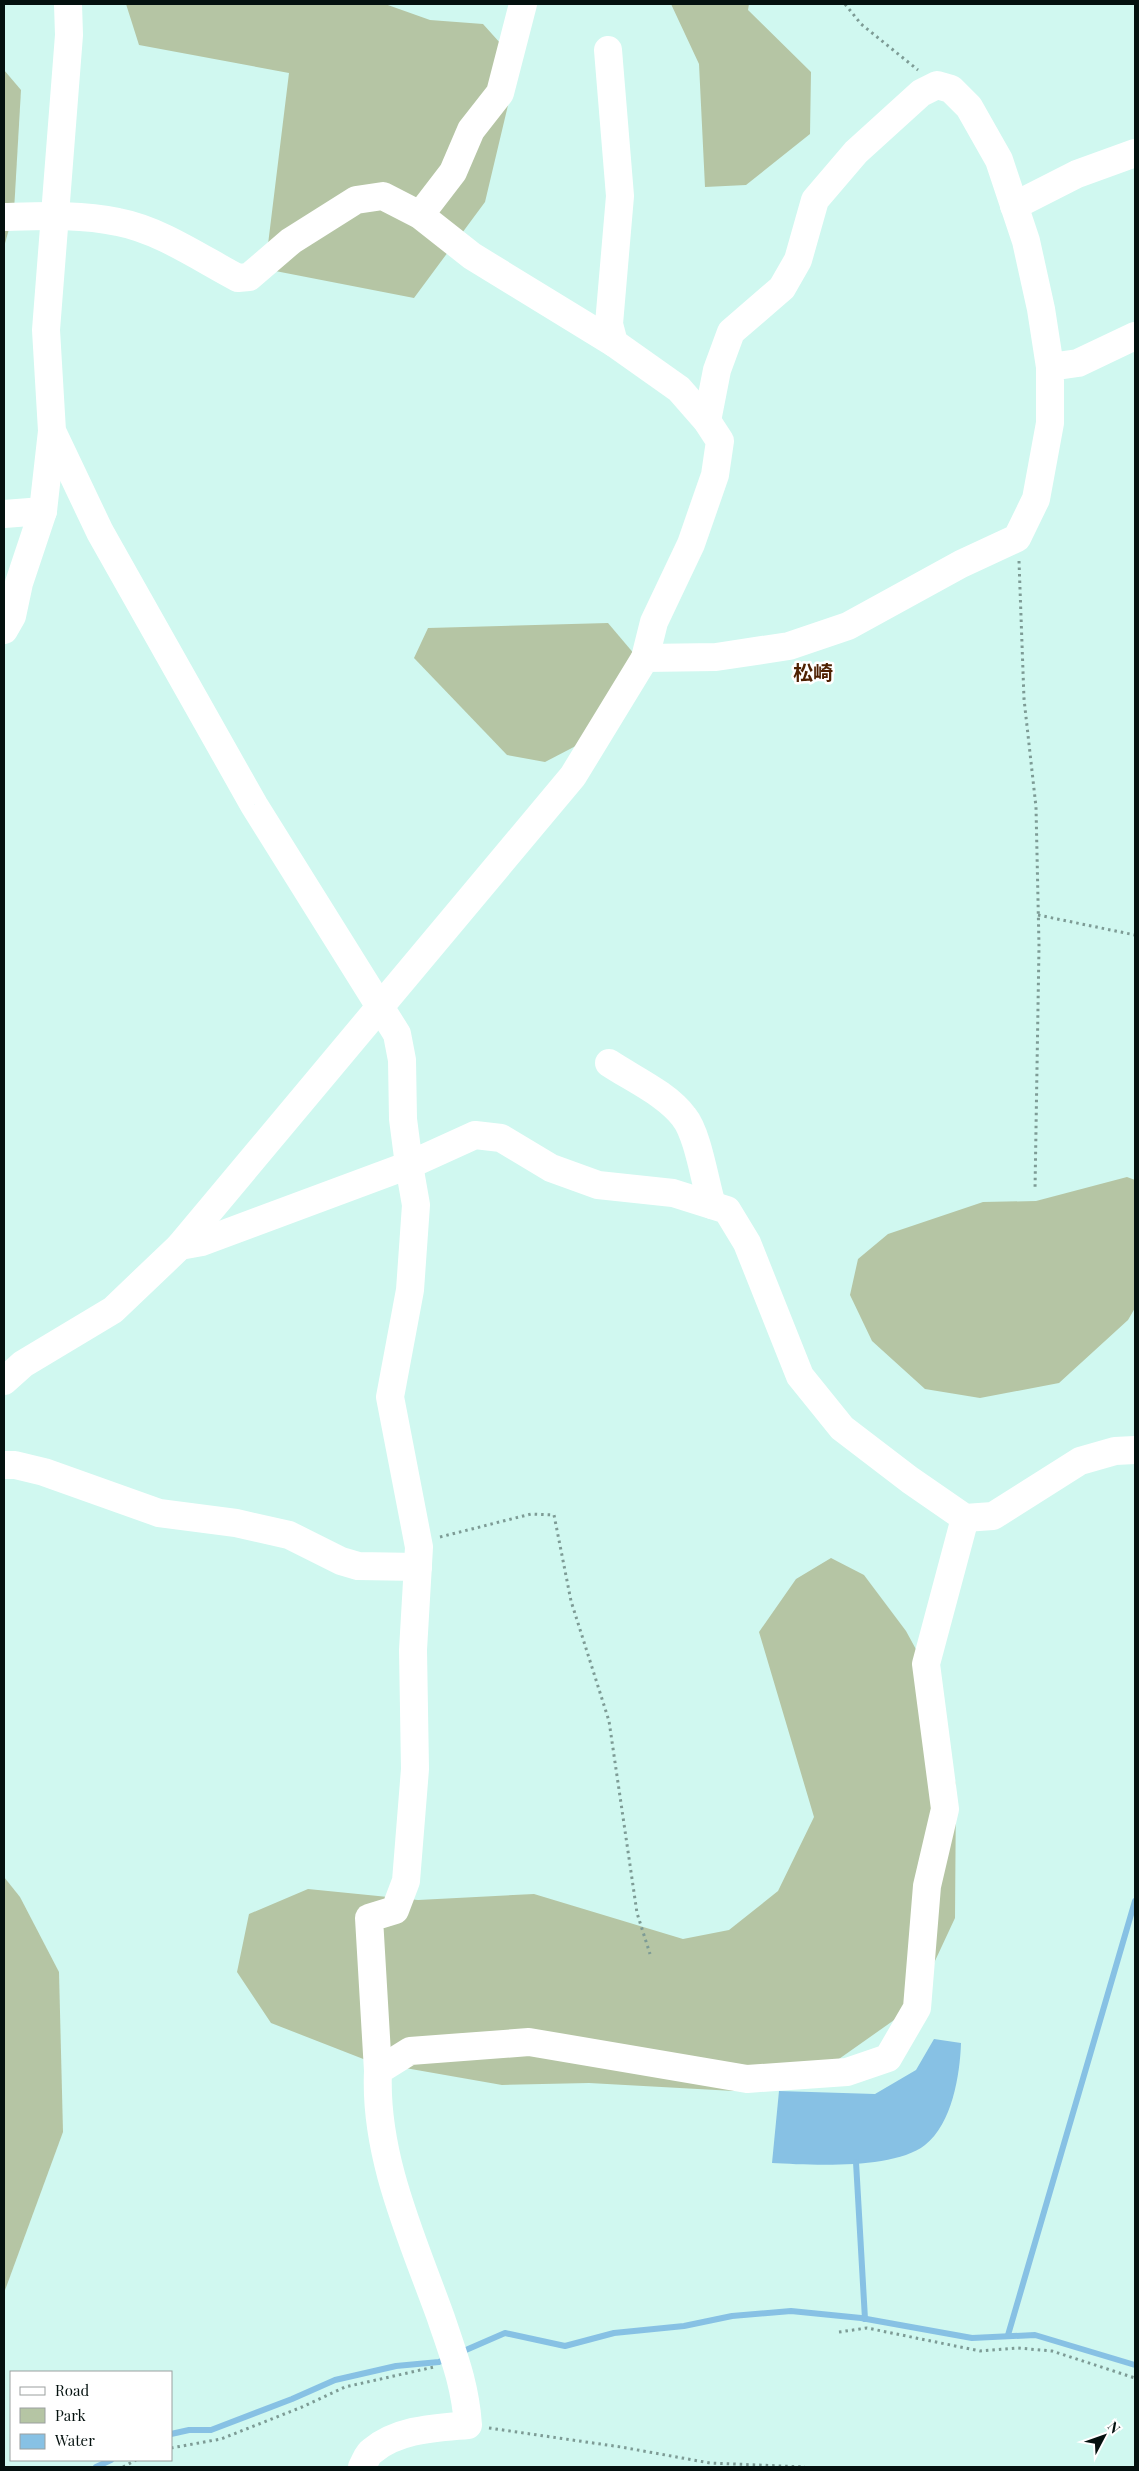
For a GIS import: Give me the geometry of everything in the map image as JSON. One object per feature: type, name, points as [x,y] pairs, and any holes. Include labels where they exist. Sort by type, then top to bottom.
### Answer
[{"type":"street","points":[[4,630],[12,616],[19,583],[43,511],[52,431],[46,330],[69,35],[68,4]]},
{"type":"street","points":[[420,215],[453,172],[471,130],[500,93],[523,4]]},
{"type":"street","points":[[608,50],[620,196],[609,324],[614,343]]},
{"type":"street","points":[[645,658],[716,657],[789,646],[848,626],[961,564],[1017,538],[1036,499],[1050,423],[1050,367],[1041,309],[1026,241],[999,160],[969,107],[951,90],[936,85],[921,93],[856,152],[815,200],[798,260],[782,288],[731,332],[717,370],[707,421]]},
{"type":"street","points":[[1014,206],[1077,174],[1135,153]]},
{"type":"street","points":[[4,217],[55,216],[118,222],[158,236],[238,278],[249,278],[291,241],[356,200],[383,196],[420,215],[472,256],[614,343],[679,389],[707,421],[720,441],[714,475],[691,544],[654,622],[645,658],[573,776],[180,1246],[113,1310],[23,1364],[4,1381]]},
{"type":"street","points":[[1050,367],[1078,363],[1135,336]]},
{"type":"street","points":[[52,431],[100,532],[254,805],[397,1034],[402,1060],[402,1119],[416,1205],[410,1290],[390,1397],[418,1555],[412,1650],[415,1769],[406,1881],[396,1910],[369,1918],[384,2138],[395,2188],[457,2362],[466,2394],[468,2425],[424,2430],[395,2437],[370,2452],[362,2467]]},
{"type":"street","points":[[4,514],[43,511]]},
{"type":"street","points":[[609,1063],[670,1103],[685,1118],[694,1137],[712,1205]]},
{"type":"street","points":[[180,1246],[202,1242],[409,1165],[476,1135],[501,1138],[551,1168],[598,1185],[673,1193],[727,1210],[747,1243],[800,1376],[842,1428],[910,1480],[965,1518],[993,1516],[1080,1461],[1115,1451],[1135,1450]]},
{"type":"street","points":[[4,1464],[44,1472],[159,1513],[236,1523],[288,1535],[341,1561],[358,1566],[418,1555]]},
{"type":"street","points":[[378,2071],[410,2051],[529,2042],[747,2079],[847,2072],[888,2058],[917,2008],[927,1886],[945,1809],[926,1664],[965,1518]]},
{"type":"path","points":[[844,4],[861,24],[936,85]]},
{"type":"path","points":[[1017,538],[1024,699],[1036,807],[1038,915],[1035,1190]]},
{"type":"path","points":[[1038,915],[1135,935]]},
{"type":"path","points":[[418,1555],[531,1514],[554,1515],[571,1601],[609,1721],[637,1913],[650,1954]]},
{"type":"path","points":[[839,2332],[867,2328],[980,2351],[1018,2348],[1052,2351],[1135,2378]]},
{"type":"path","points":[[172,2448],[221,2439],[302,2407],[345,2387],[457,2362]]},
{"type":"path","points":[[468,2425],[621,2447],[710,2463],[805,2467]]},
{"type":"path","points":[[123,2467],[134,2461]]},
{"type":"green space","points":[[126,4],[385,4],[430,20],[483,24],[518,63],[485,202],[414,298],[265,269],[289,73],[139,45]]},
{"type":"green space","points":[[671,4],[749,4],[748,10],[811,72],[810,134],[746,185],[705,187],[699,64]]},
{"type":"green space","points":[[4,70],[21,90],[14,211],[4,247]]},
{"type":"green space","points":[[608,623],[641,662],[618,724],[545,762],[507,755],[414,658],[428,628]]},
{"type":"green space","points":[[1127,1177],[1135,1180],[1135,1308],[1128,1320],[1059,1383],[980,1398],[925,1389],[872,1341],[850,1295],[858,1259],[888,1234],[983,1202],[1036,1201]]},
{"type":"green space","points":[[831,1558],[864,1575],[906,1631],[936,1686],[956,1786],[955,1918],[914,2006],[812,2078],[734,2091],[589,2083],[502,2085],[371,2062],[271,2023],[237,1972],[249,1914],[308,1889],[418,1900],[534,1894],[683,1939],[729,1930],[778,1891],[814,1817],[759,1632],[796,1579]]},
{"type":"green space","points":[[4,1877],[20,1897],[59,1972],[63,2132],[4,2293]]},
{"type":"water","points":[[934,2039],[961,2043],[959,2069],[948,2112],[942,2125],[925,2145],[911,2153],[893,2159],[873,2162],[829,2165],[772,2163],[779,2091],[875,2094],[916,2070]]},
{"type":"waterway","points":[[1008,2335],[1135,1901]]},
{"type":"waterway","points":[[856,2162],[865,2319]]},
{"type":"waterway","points":[[459,2353],[505,2333],[565,2346],[614,2333],[684,2326],[732,2316],[791,2311],[861,2318],[972,2338],[1035,2335],[1135,2365]]},
{"type":"waterway","points":[[172,2434],[189,2430],[211,2430],[292,2399],[335,2380],[396,2366],[439,2362],[448,2358]]},
{"type":"waterway","points":[[96,2467],[109,2461]]},
{"type":"district","name":"松崎","points":[[813,673]]}]
